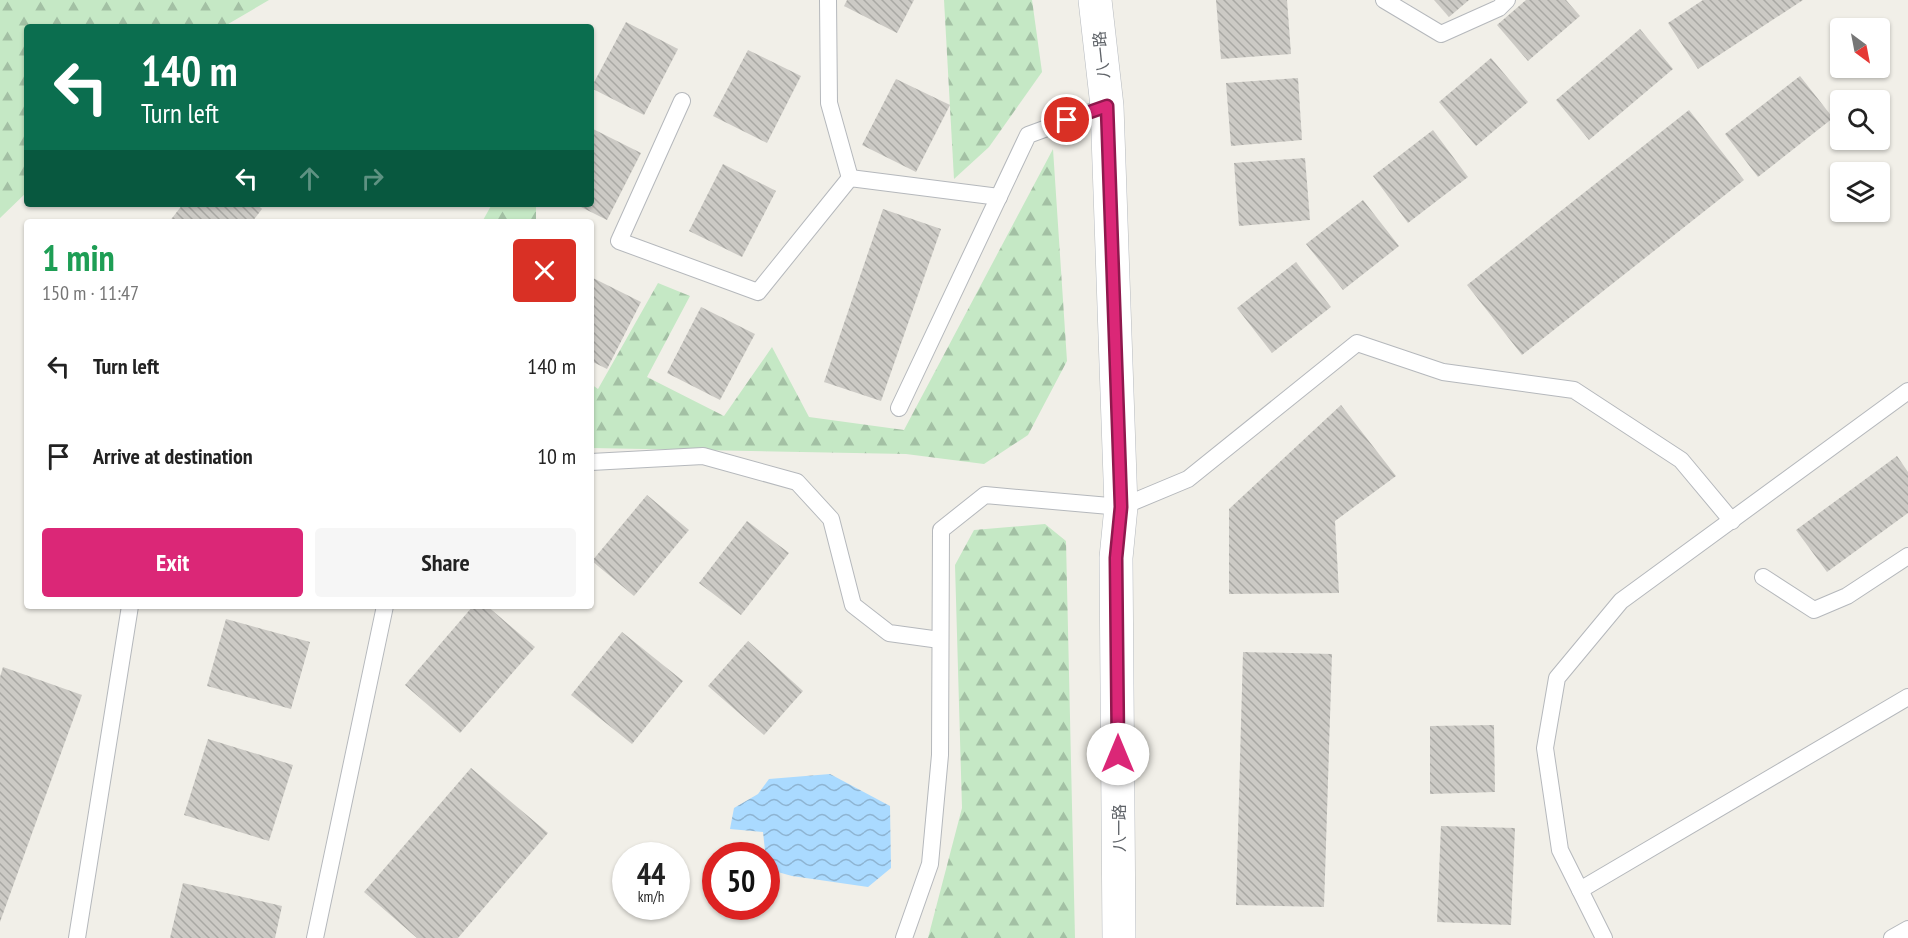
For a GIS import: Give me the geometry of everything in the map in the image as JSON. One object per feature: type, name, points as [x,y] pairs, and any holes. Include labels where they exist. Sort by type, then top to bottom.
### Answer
[{"type":"main road","name":"八一路","points":[[1095,0],[1107,106],[1121,507],[1116,558],[1119,938]]},
{"type":"lane","points":[[828,0],[829,103],[850,178]]},
{"type":"lane","points":[[1383,0],[1441,34],[1499,8],[1507,0]]},
{"type":"lane","points":[[682,101],[619,241],[758,292],[850,178]]},
{"type":"lane","points":[[899,408],[1028,135],[1107,106]]},
{"type":"lane","points":[[850,178],[999,197]]},
{"type":"lane","points":[[904,938],[930,864],[940,755],[941,530],[985,495],[1121,507],[1188,479],[1357,343],[1443,372],[1575,390],[1681,460],[1732,521]]},
{"type":"lane","points":[[1604,938],[1560,850],[1545,748],[1557,678],[1622,601],[1908,392]]},
{"type":"lane","points":[[594,462],[703,456],[797,482],[831,519],[853,605],[889,633],[940,640]]},
{"type":"lane","points":[[1763,577],[1814,610],[1847,596],[1908,556]]},
{"type":"lane","points":[[77,938],[130,609]]},
{"type":"lane","points":[[315,938],[384,609]]},
{"type":"lane","points":[[1580,890],[1908,697]]},
{"type":"lane","points":[[1892,938],[1908,929]]},
{"type":"green space","points":[[0,0],[269,0],[228,24],[24,24],[24,195],[0,218]]},
{"type":"green space","points":[[944,0],[1032,0],[1042,72],[989,147],[954,179]]},
{"type":"green space","points":[[1053,149],[1067,361],[1028,435],[984,464],[906,454],[594,448],[594,386],[598,389],[658,283],[690,296],[647,377],[724,416],[772,347],[809,417],[904,430]]},
{"type":"green space","points":[[490,207],[536,207],[536,219],[484,219]]},
{"type":"green space","points":[[1045,524],[1066,541],[1075,938],[928,938],[962,808],[955,565],[974,530]]},
{"type":"water","points":[[830,774],[890,806],[891,868],[868,887],[780,873],[780,842],[764,842],[763,832],[730,829],[734,808],[758,794],[769,779]]},
{"type":"building","points":[[847,0],[914,0],[897,33],[844,6]]},
{"type":"building","points":[[1216,0],[1287,0],[1291,54],[1221,59]]},
{"type":"building","points":[[1434,0],[1469,0],[1449,17]]},
{"type":"building","points":[[1526,0],[1566,0],[1580,16],[1528,61],[1497,25]]},
{"type":"building","points":[[1703,0],[1803,0],[1698,69],[1668,23]]},
{"type":"building","points":[[626,22],[678,49],[644,115],[594,90],[594,82]]},
{"type":"building","points":[[1640,29],[1673,69],[1589,140],[1556,100]]},
{"type":"building","points":[[748,50],[801,76],[767,143],[713,116]]},
{"type":"building","points":[[1491,58],[1528,102],[1476,146],[1439,102]]},
{"type":"building","points":[[1800,76],[1830,114],[1830,120],[1758,177],[1725,134]]},
{"type":"building","points":[[1298,78],[1302,140],[1231,146],[1226,83]]},
{"type":"building","points":[[896,79],[950,105],[916,172],[862,145]]},
{"type":"building","points":[[1689,110],[1744,180],[1522,355],[1467,285]]},
{"type":"building","points":[[594,130],[641,153],[607,220],[581,207],[594,207]]},
{"type":"building","points":[[1433,130],[1468,177],[1408,223],[1373,176]]},
{"type":"building","points":[[1305,158],[1310,220],[1239,226],[1234,163]]},
{"type":"building","points":[[723,164],[776,191],[742,257],[689,231]]},
{"type":"building","points":[[1363,200],[1399,246],[1343,290],[1306,244]]},
{"type":"building","points":[[181,207],[260,207],[262,209],[254,219],[171,219]]},
{"type":"building","points":[[883,209],[941,229],[881,401],[824,382]]},
{"type":"building","points":[[1296,262],[1331,307],[1272,353],[1237,308]]},
{"type":"building","points":[[594,278],[641,302],[607,369],[594,362]]},
{"type":"building","points":[[701,307],[755,334],[720,400],[667,373]]},
{"type":"building","points":[[1341,405],[1396,476],[1335,521],[1339,593],[1229,594],[1229,509]]},
{"type":"building","points":[[1897,456],[1908,472],[1908,513],[1827,572],[1796,530]]},
{"type":"building","points":[[647,495],[689,530],[634,596],[594,563],[594,559]]},
{"type":"building","points":[[747,521],[789,553],[741,615],[699,583]]},
{"type":"building","points":[[470,609],[491,609],[535,647],[460,733],[405,685]]},
{"type":"building","points":[[226,619],[310,642],[291,709],[207,686]]},
{"type":"building","points":[[622,632],[683,681],[632,744],[571,695]]},
{"type":"building","points":[[748,641],[803,691],[764,735],[708,686]]},
{"type":"building","points":[[1243,652],[1332,654],[1324,907],[1236,905]]},
{"type":"building","points":[[3,667],[82,695],[0,922],[0,677]]},
{"type":"building","points":[[1494,725],[1495,792],[1430,794],[1430,726]]},
{"type":"building","points":[[208,739],[293,765],[269,841],[184,815]]},
{"type":"building","points":[[471,768],[548,833],[458,938],[417,938],[364,892]]},
{"type":"building","points":[[1441,826],[1515,828],[1511,925],[1437,922]]},
{"type":"building","points":[[183,883],[282,906],[275,938],[170,938]]},
{"type":"route","points":[[1067,120],[1107,106],[1121,507],[1116,558],[1118,754]]}]
